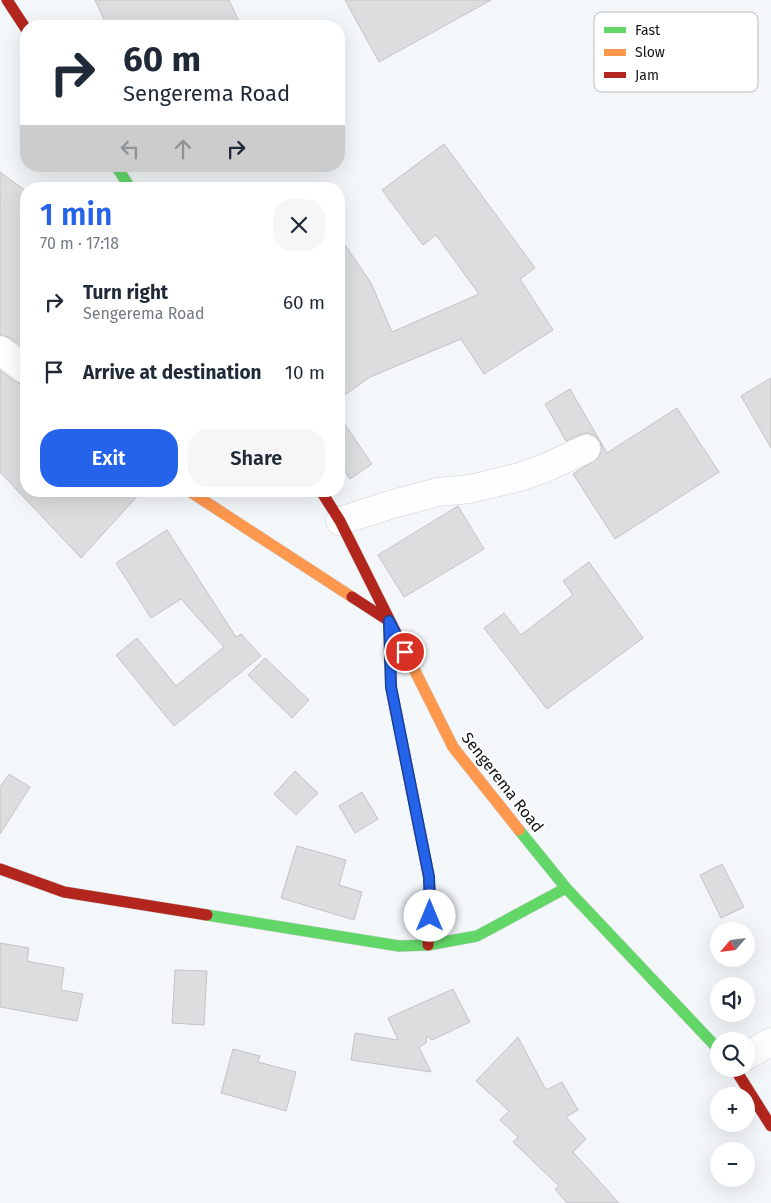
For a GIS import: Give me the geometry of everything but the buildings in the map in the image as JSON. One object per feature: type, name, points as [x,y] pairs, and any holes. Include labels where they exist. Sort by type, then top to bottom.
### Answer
[{"type":"street","points":[[7,0],[20,20]]},
{"type":"street","points":[[0,350],[20,365]]},
{"type":"street","points":[[340,521],[431,494],[520,478],[586,449]]},
{"type":"street","points":[[198,497],[389,621],[391,687],[422,840],[430,890],[428,945]]},
{"type":"street","name":"Sengerema Road","points":[[325,497],[340,521],[453,747],[566,888],[710,1040]]},
{"type":"street","points":[[0,869],[64,892],[399,946],[428,945],[477,936],[566,888]]},
{"type":"street","points":[[755,1051],[771,1042]]},
{"type":"street","points":[[740,1077],[771,1126]]},
{"type":"traffic: fast","points":[[120,172],[126,182]]},
{"type":"traffic: fast","points":[[519,830],[566,888],[710,1040]]},
{"type":"traffic: fast","points":[[207,915],[399,946],[428,945],[477,936],[566,888]]},
{"type":"traffic: slow","points":[[198,497],[352,597]]},
{"type":"traffic: slow","points":[[401,643],[453,747],[519,830]]},
{"type":"traffic: jam","points":[[7,0],[20,20]]},
{"type":"traffic: jam","points":[[325,497],[340,521],[401,643]]},
{"type":"traffic: jam","points":[[352,597],[389,621],[391,687],[429,877],[431,904],[428,945]]},
{"type":"traffic: jam","points":[[0,869],[64,892],[207,915]]},
{"type":"traffic: jam","points":[[740,1077],[771,1126]]},
{"type":"route","points":[[405,652],[389,621],[391,687],[429,877],[430,916]]}]
